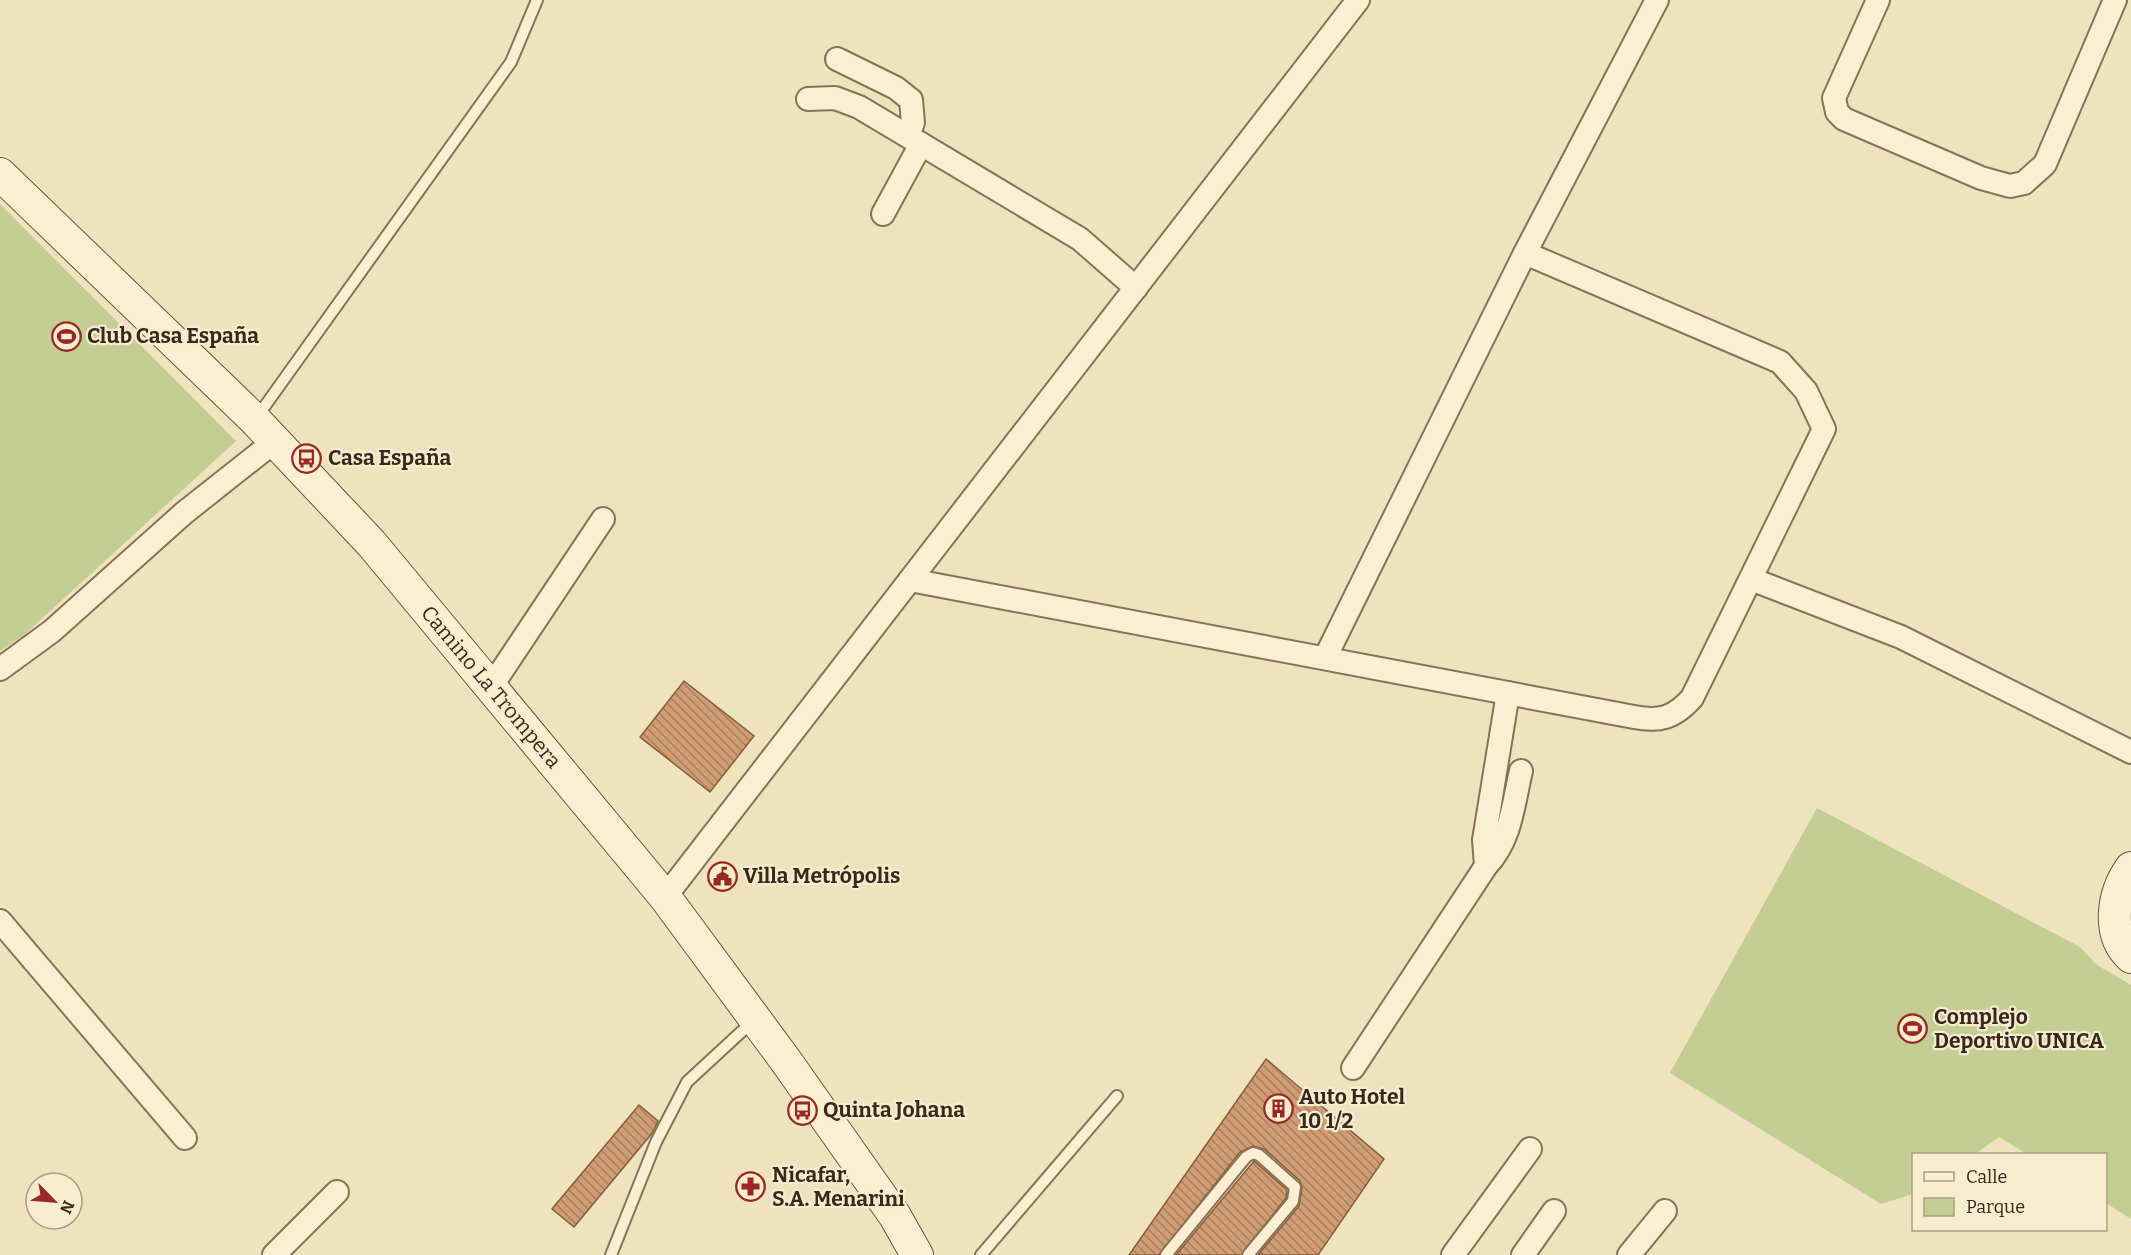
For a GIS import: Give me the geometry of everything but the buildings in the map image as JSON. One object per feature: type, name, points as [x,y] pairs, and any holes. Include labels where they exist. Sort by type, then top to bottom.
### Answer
[{"type":"street","points":[[664,897],[1358,0]]},
{"type":"street","points":[[1325,658],[1525,253],[1657,0]]},
{"type":"street","points":[[1878,0],[1838,87],[1834,98],[1837,112],[1844,118],[1981,178],[2010,186],[2024,183],[2045,164],[2115,0]]},
{"type":"street","points":[[837,59],[896,88],[911,100],[914,140],[883,214]]},
{"type":"street","points":[[808,99],[835,98],[859,107],[1080,239],[1136,288]]},
{"type":"street","name":"Camino La Trompera","points":[[0,174],[265,430],[371,543],[664,897],[755,1018],[895,1216],[917,1255]]},
{"type":"street","points":[[910,580],[1643,719],[1666,719],[1679,712],[1692,698],[1824,429],[1806,390],[1780,362],[1525,253]]},
{"type":"street","points":[[0,669],[52,631],[184,513],[265,430]]},
{"type":"street","points":[[491,687],[603,519]]},
{"type":"street","points":[[1751,579],[1901,638],[2131,752]]},
{"type":"street","points":[[1486,866],[1484,840],[1508,693]]},
{"type":"street","points":[[1353,1068],[1486,866],[1499,852],[1506,839],[1521,771]]},
{"type":"street","points":[[2131,868],[2124,878],[2115,905],[2117,935],[2131,957]]},
{"type":"street","points":[[0,921],[185,1138]]},
{"type":"street","points":[[1453,1255],[1530,1149]]},
{"type":"street","points":[[274,1255],[337,1192]]},
{"type":"street","points":[[1523,1255],[1554,1211]]},
{"type":"street","points":[[1629,1255],[1665,1211]]},
{"type":"lane","points":[[265,430],[511,62],[537,0]]},
{"type":"lane","points":[[611,1255],[656,1142],[687,1082],[755,1018]]},
{"type":"lane","points":[[981,1255],[1117,1096]]},
{"type":"lane","points":[[1167,1255],[1246,1157],[1253,1153],[1259,1155],[1295,1187],[1295,1193],[1293,1201],[1248,1255]]},
{"type":"green space","name":"Club Casa España","points":[[0,204],[236,441],[24,635],[0,651]]},
{"type":"green space","name":"Complejo Deportivo UNICA","points":[[1817,808],[2080,947],[2097,965],[2131,985],[2131,1219],[2107,1204],[2107,1153],[2025,1153],[1999,1137],[1976,1153],[1912,1153],[1912,1194],[1881,1204],[1670,1073]]},
{"type":"place","name":"Club Casa España","points":[[66,336]]},
{"type":"place","name":"Casa España","points":[[307,458]]},
{"type":"place","name":"Villa Metrópolis","points":[[722,876]]},
{"type":"place","name":"Complejo Deportivo UNICA","points":[[1913,1029]]},
{"type":"place","name":"Auto Hotel 10 1/2","points":[[1278,1109]]},
{"type":"place","name":"Quinta Johana","points":[[802,1110]]},
{"type":"place","name":"Nicafar, S.A. Menarini","points":[[751,1187]]}]
